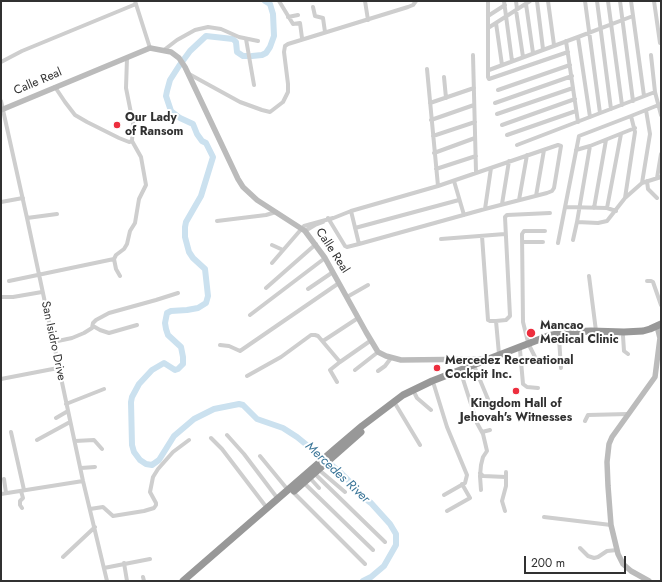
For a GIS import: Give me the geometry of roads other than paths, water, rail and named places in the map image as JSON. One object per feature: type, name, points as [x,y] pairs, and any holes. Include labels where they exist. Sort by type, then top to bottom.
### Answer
[{"type":"highway","points":[[190,581],[290,491],[316,470],[362,426],[402,395],[432,381],[520,350],[558,334],[596,331],[639,331],[659,327]]},
{"type":"highway","points":[[336,451],[396,405],[434,385],[475,368],[499,354],[559,338],[590,335],[643,335],[659,327]]},
{"type":"highway","points":[[302,481],[316,470]]},
{"type":"highway","points":[[183,581],[267,508],[290,491]]},
{"type":"street","points":[[278,1],[293,24],[300,23],[302,38]]},
{"type":"street","points":[[365,1],[368,20]]},
{"type":"street","points":[[188,74],[240,102],[270,112],[283,102],[288,92],[284,60],[285,46],[302,38],[368,20],[408,7],[413,5],[416,1]]},
{"type":"street","points":[[516,1],[523,57]]},
{"type":"street","points":[[537,1],[543,49]]},
{"type":"street","points":[[548,1],[554,45]]},
{"type":"street","points":[[586,1],[600,113]]},
{"type":"street","points":[[597,1],[611,109]]},
{"type":"street","points":[[608,1],[622,105]]},
{"type":"street","points":[[620,1],[633,101]]},
{"type":"street","points":[[631,1],[644,96]]},
{"type":"street","points":[[654,1],[660,43]]},
{"type":"street","points":[[489,2],[489,79],[568,52]]},
{"type":"street","points":[[488,28],[528,2],[533,53]]},
{"type":"street","points":[[1,62],[22,51],[136,3],[150,48],[164,50],[177,40],[195,30],[208,27],[221,29],[246,39],[258,41]]},
{"type":"street","points":[[488,16],[504,3]]},
{"type":"street","points":[[504,3],[512,61]]},
{"type":"street","points":[[314,7],[315,16],[323,18],[325,32]]},
{"type":"street","points":[[288,17],[298,15]]},
{"type":"street","points":[[489,70],[633,16]]},
{"type":"street","points":[[496,23],[502,65]]},
{"type":"street","points":[[578,37],[590,117]]},
{"type":"street","points":[[246,39],[254,85]]},
{"type":"street","points":[[566,41],[578,122]]},
{"type":"street","name":"Calle Real","points":[[2,109],[150,48]]},
{"type":"street","name":"Calle Real","points":[[164,50],[171,52],[179,58],[185,67],[238,179],[247,192],[303,229],[316,244],[347,296],[370,341],[378,352],[397,359],[491,360]]},
{"type":"street","points":[[473,55],[476,172]]},
{"type":"street","points":[[651,55],[655,92],[660,105],[661,114]]},
{"type":"street","points":[[120,276],[116,269],[114,259],[127,244],[130,231],[135,223],[139,199],[146,185],[141,157],[132,141],[132,123],[126,88],[127,58]]},
{"type":"street","points":[[498,90],[570,65]]},
{"type":"street","points":[[427,69],[438,186]]},
{"type":"street","points":[[495,103],[572,76]]},
{"type":"street","points":[[444,78],[446,98]]},
{"type":"street","points":[[55,87],[75,115],[119,138],[129,142],[132,141]]},
{"type":"street","points":[[430,103],[474,88]]},
{"type":"street","points":[[497,114],[573,88]]},
{"type":"street","points":[[517,145],[655,92]]},
{"type":"street","points":[[502,125],[575,99]]},
{"type":"street","name":"San Isidro Drive","points":[[1,101],[74,441],[107,581]]},
{"type":"street","points":[[431,120],[474,105]]},
{"type":"street","points":[[558,243],[578,138],[581,135],[660,105]]},
{"type":"street","points":[[642,183],[650,134],[646,110]]},
{"type":"street","points":[[507,135],[576,111]]},
{"type":"street","points":[[625,198],[635,128],[632,116]]},
{"type":"street","points":[[433,136],[475,122]]},
{"type":"street","points":[[576,150],[635,128]]},
{"type":"street","points":[[607,208],[621,134]]},
{"type":"street","points":[[434,153],[476,138]]},
{"type":"street","points":[[594,208],[606,140]]},
{"type":"street","points":[[272,263],[303,229],[321,221],[350,211],[454,181],[476,172],[558,145],[561,146],[554,188],[550,192],[346,247],[330,218]]},
{"type":"street","points":[[573,240],[590,146]]},
{"type":"street","points":[[536,196],[544,150]]},
{"type":"street","points":[[576,222],[604,223],[607,221],[625,198],[642,183],[659,177],[661,154]]},
{"type":"street","points":[[519,200],[528,155]]},
{"type":"street","points":[[436,169],[476,156]]},
{"type":"street","points":[[502,204],[509,161]]},
{"type":"street","points":[[485,209],[491,168]]},
{"type":"street","points":[[454,181],[464,215]]},
{"type":"street","points":[[647,181],[648,189],[657,198]]},
{"type":"street","points":[[1,202],[23,198]]},
{"type":"street","points":[[355,228],[459,200]]},
{"type":"street","points":[[565,206],[607,208],[616,211]]},
{"type":"street","points":[[350,211],[360,244]]},
{"type":"street","points":[[217,221],[266,215],[276,212]]},
{"type":"street","points":[[482,236],[487,318],[488,321],[506,320],[510,316],[504,219],[507,215],[550,213]]},
{"type":"street","points":[[27,218],[57,214]]},
{"type":"street","points":[[539,362],[529,345],[523,322],[522,242],[523,232],[545,231]]},
{"type":"street","points":[[441,239],[505,234]]},
{"type":"street","points":[[522,242],[543,242]]},
{"type":"street","points":[[266,288],[316,244]]},
{"type":"street","points":[[272,245],[283,250]]},
{"type":"street","points":[[250,315],[325,258]]},
{"type":"street","points":[[9,281],[114,259]]},
{"type":"street","points":[[308,289],[333,272]]},
{"type":"street","points":[[588,276],[596,331]]},
{"type":"street","points":[[647,281],[653,282],[661,306]]},
{"type":"street","points":[[220,345],[229,346],[239,351],[241,350],[339,283]]},
{"type":"street","points":[[347,296],[368,285]]},
{"type":"street","points":[[1,297],[13,297],[42,292]]},
{"type":"street","points":[[53,342],[76,337],[93,326],[94,322],[109,313],[178,293]]},
{"type":"street","points":[[322,341],[358,318]]},
{"type":"street","points":[[496,321],[499,354]]},
{"type":"street","points":[[93,326],[109,333],[137,325]]},
{"type":"street","points":[[649,581],[631,571],[623,564],[617,550],[611,524],[608,486],[608,450],[613,436],[655,377],[660,338],[659,327]]},
{"type":"street","points":[[247,376],[281,356],[311,335],[315,334],[340,362]]},
{"type":"street","points":[[624,336],[624,351],[628,354]]},
{"type":"street","points":[[559,338],[561,368]]},
{"type":"street","points":[[337,382],[330,370],[370,341]]},
{"type":"street","points":[[520,350],[523,384],[527,388],[538,388]]},
{"type":"street","points":[[355,370],[378,352]]},
{"type":"street","points":[[378,371],[385,366],[391,358]]},
{"type":"street","points":[[1,379],[58,368]]},
{"type":"street","points":[[475,368],[490,404]]},
{"type":"street","points":[[461,373],[475,418],[482,432],[487,451],[482,460],[480,473],[481,490]]},
{"type":"street","points":[[434,385],[444,421],[467,475],[466,480],[462,484],[444,495]]},
{"type":"street","points":[[66,404],[104,389]]},
{"type":"street","points":[[415,394],[417,398],[431,410]]},
{"type":"street","points":[[396,405],[420,445]]},
{"type":"street","points":[[56,418],[68,410]]},
{"type":"street","points":[[586,421],[588,415],[628,414]]},
{"type":"street","points":[[475,418],[497,416]]},
{"type":"street","points":[[37,440],[70,422]]},
{"type":"street","points":[[482,432],[490,430]]},
{"type":"street","points":[[11,432],[23,491],[23,498],[20,501],[22,508]]},
{"type":"street","points":[[227,435],[244,454],[278,499]]},
{"type":"street","points":[[211,438],[222,449],[267,508]]},
{"type":"street","points":[[74,441],[94,440],[102,449]]},
{"type":"street","points":[[90,509],[103,507],[113,516],[154,508],[156,502],[150,492],[153,477],[173,452],[189,440]]},
{"type":"street","points":[[260,456],[290,491],[365,564]]},
{"type":"street","points":[[81,468],[95,467]]},
{"type":"street","points":[[316,470],[319,488]]},
{"type":"street","points":[[316,470],[345,492]]},
{"type":"street","points":[[316,470],[385,542]]},
{"type":"street","points":[[480,473],[483,476],[506,475],[506,486],[502,501],[505,511]]},
{"type":"street","points":[[4,479],[6,493]]},
{"type":"street","points":[[1,494],[83,481]]},
{"type":"street","points":[[302,481],[373,550]]},
{"type":"street","points":[[447,511],[470,498],[462,484]]},
{"type":"street","points":[[544,517],[611,524]]},
{"type":"street","points":[[63,557],[95,527]]},
{"type":"street","points":[[580,548],[588,556],[594,558],[607,551],[617,550]]},
{"type":"street","points":[[104,568],[150,559]]},
{"type":"street","points":[[124,563],[127,581]]},
{"type":"waterway","name":"Mercedes River","points":[[252,56],[266,53],[274,36],[273,14],[270,4],[265,1]]},
{"type":"waterway","name":"Mercedes River","points":[[247,56],[243,56],[237,52],[236,42],[233,39],[206,36],[190,51],[170,80],[166,96],[171,111],[180,118],[193,124],[197,134],[202,141],[206,143],[213,157],[201,196],[186,222],[185,227],[185,237],[189,252],[205,269],[208,296],[206,303],[198,308],[171,311],[167,313],[165,323],[166,329],[168,335],[181,347],[183,364],[175,370],[164,363],[152,370],[139,384],[131,402],[132,445],[134,452],[140,460],[146,464],[152,465],[159,460],[174,436],[194,419],[214,409],[239,404],[243,405],[257,419],[283,428],[297,437],[340,472],[354,486],[358,493],[371,503],[390,524],[396,534],[396,545],[384,566],[371,577],[363,581]]},
{"type":"place","name":"Our Lady of Ransom","points":[[117,125]]},
{"type":"place","name":"Mancao Medical Clinic","points":[[531,333]]},
{"type":"place","name":"Mercedez Recreational Cockpit Inc.","points":[[437,368]]},
{"type":"place","name":"Kingdom Hall of Jehovah's Witnesses","points":[[516,391]]}]
